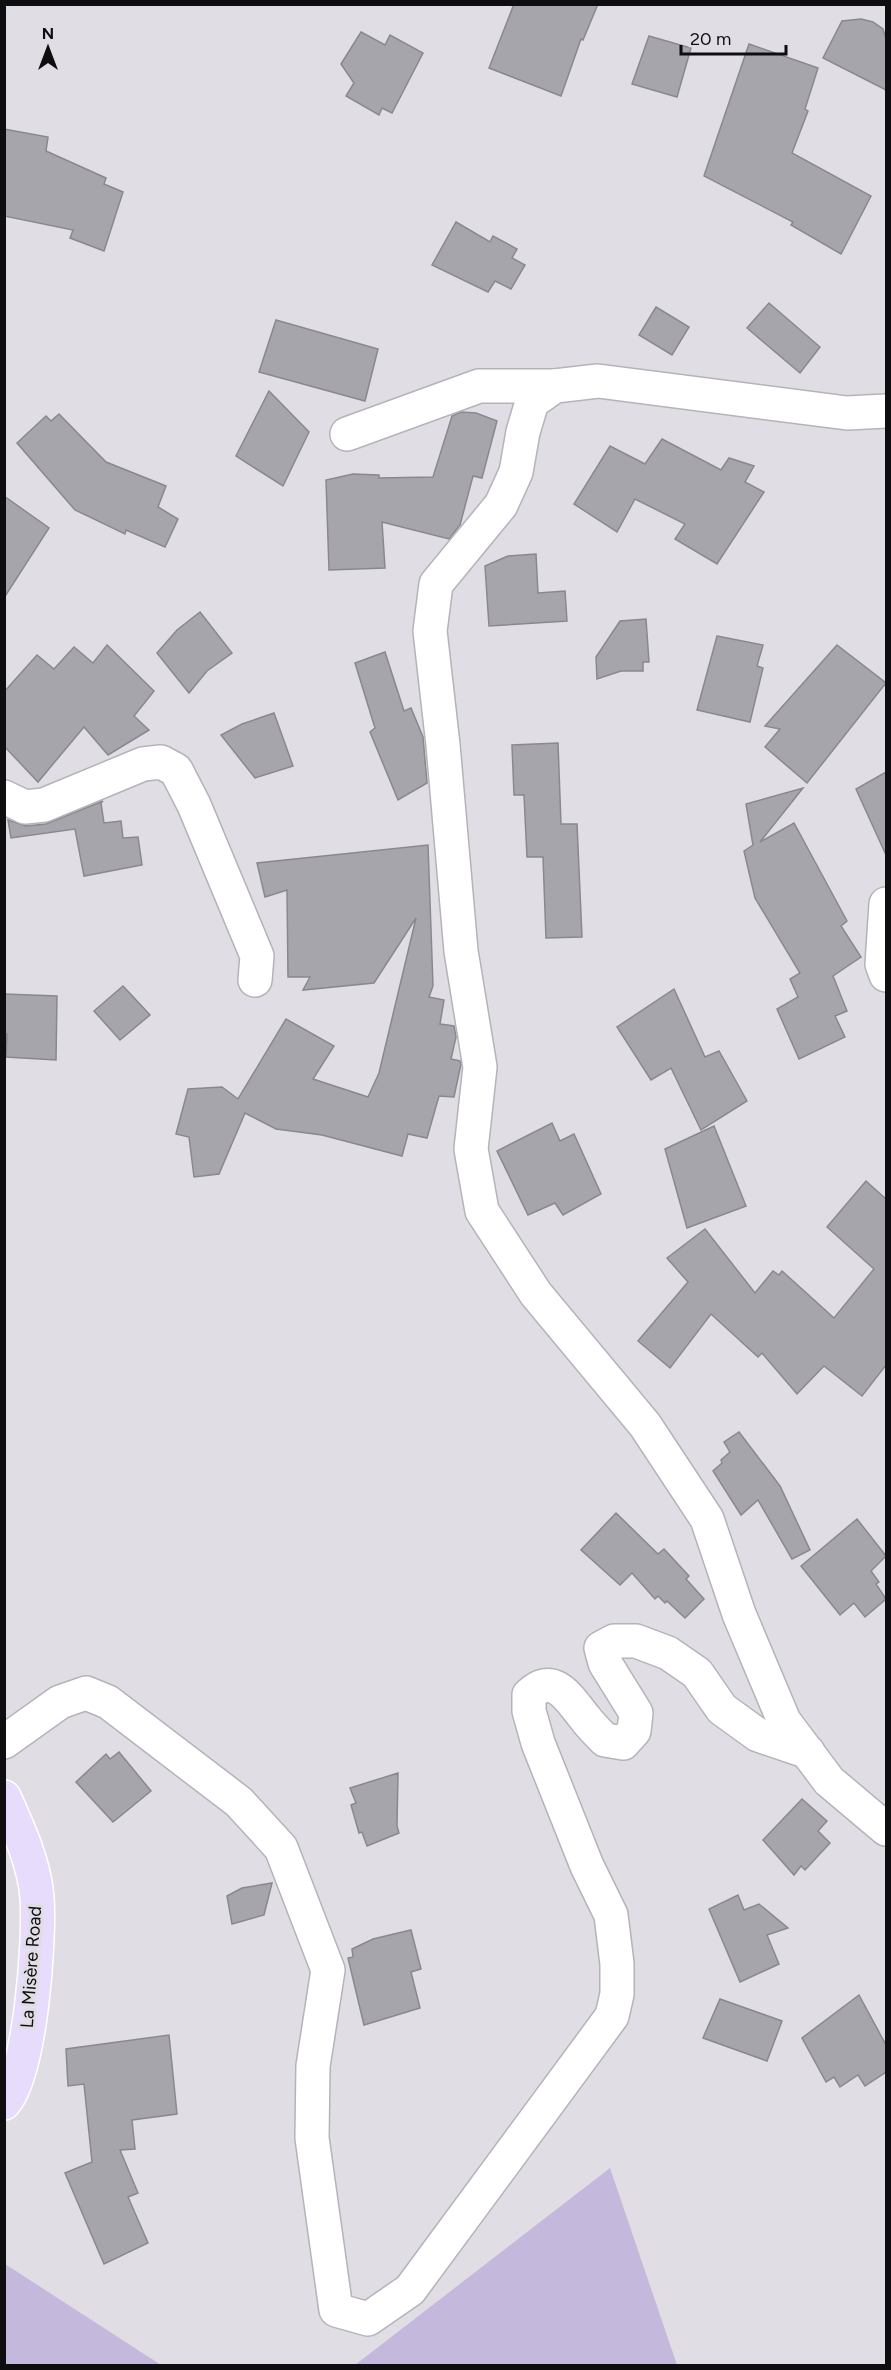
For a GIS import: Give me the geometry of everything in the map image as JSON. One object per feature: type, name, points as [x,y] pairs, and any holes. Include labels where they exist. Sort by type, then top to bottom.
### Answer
[{"type":"main road","name":"La Misère Road","points":[[4,1797],[24,1841],[37,1895],[37,1935],[31,2006],[23,2055],[10,2096],[4,2103]]},
{"type":"street","points":[[347,434],[479,386],[555,386],[598,381],[847,413],[886,411]]},
{"type":"street","points":[[555,386],[531,402],[516,472],[501,505],[436,584],[430,631],[443,745],[461,951],[480,1067],[471,1149],[482,1211],[536,1294],[645,1425],[707,1520],[739,1614],[784,1721],[829,1781],[886,1829]]},
{"type":"street","points":[[4,797],[25,807],[44,805],[143,764],[161,762],[176,770],[194,805],[257,956],[255,980]]},
{"type":"street","points":[[886,904],[882,964],[886,975]]},
{"type":"street","points":[[4,1742],[60,1702],[86,1693],[108,1702],[238,1802],[281,1848],[328,1971],[313,2067],[312,2138],[336,2310],[369,2319],[410,2290],[612,2016],[617,1994],[617,1964],[611,1915],[587,1866],[538,1743],[529,1712],[529,1695],[537,1687],[548,1685],[562,1689],[605,1740],[623,1743],[634,1731],[636,1713],[605,1663],[601,1648],[615,1641],[636,1641],[668,1653],[697,1673],[703,1685],[722,1708],[758,1735],[808,1752]]},
{"type":"shaded area","points":[[610,2168],[677,2365],[355,2365]]},
{"type":"shaded area","points":[[5,2264],[161,2365],[5,2365]]},
{"type":"building","points":[[514,4],[598,4],[583,40],[581,39],[561,96],[489,68]]},
{"type":"building","points":[[861,19],[873,22],[883,29],[886,39],[886,90],[823,58],[842,21]]},
{"type":"building","points":[[361,32],[385,45],[390,35],[423,53],[392,113],[382,108],[379,115],[346,96],[354,83],[341,64]]},
{"type":"building","points":[[649,36],[691,48],[677,97],[632,84]]},
{"type":"building","points":[[749,44],[818,68],[805,109],[808,111],[792,153],[871,196],[841,254],[791,225],[793,222],[704,176]]},
{"type":"building","points":[[4,129],[48,137],[46,151],[106,178],[104,184],[123,192],[104,251],[70,238],[73,230],[4,216]]},
{"type":"building","points":[[456,222],[490,242],[493,236],[517,249],[512,258],[525,265],[511,289],[495,281],[488,292],[432,265]]},
{"type":"building","points":[[769,303],[820,347],[800,373],[747,328]]},
{"type":"building","points":[[656,307],[689,327],[672,355],[639,335]]},
{"type":"building","points":[[276,320],[378,349],[365,401],[259,372]]},
{"type":"building","points":[[269,391],[309,432],[283,486],[236,456]]},
{"type":"building","points":[[461,412],[476,413],[497,421],[482,478],[473,476],[460,525],[449,539],[382,522],[385,568],[329,570],[326,480],[353,474],[379,475],[379,478],[433,477],[452,416]]},
{"type":"building","points":[[59,414],[106,462],[166,486],[158,507],[178,519],[165,547],[126,530],[125,534],[75,510],[17,443],[46,416],[51,421]]},
{"type":"building","points":[[662,439],[721,470],[729,458],[754,466],[745,482],[764,492],[717,564],[675,539],[685,524],[635,499],[617,532],[574,504],[610,446],[645,464]]},
{"type":"building","points":[[4,496],[49,528],[4,598]]},
{"type":"building","points":[[536,554],[538,593],[565,591],[567,621],[489,626],[485,566],[508,556]]},
{"type":"building","points":[[200,612],[232,653],[207,671],[189,693],[157,653],[177,630]]},
{"type":"building","points":[[646,619],[649,662],[643,662],[643,671],[621,671],[597,679],[596,657],[620,621]]},
{"type":"building","points":[[717,636],[763,645],[757,666],[763,668],[750,722],[697,710]]},
{"type":"building","points":[[107,645],[154,691],[134,716],[149,730],[108,755],[84,727],[38,782],[4,746],[4,692],[37,655],[54,669],[74,647],[93,663]]},
{"type":"building","points":[[837,645],[886,683],[807,783],[765,747],[780,729],[765,726]]},
{"type":"building","points":[[385,652],[404,711],[411,708],[423,737],[427,783],[398,800],[370,732],[375,728],[355,663]]},
{"type":"building","points":[[274,713],[293,766],[255,778],[221,735],[242,724]]},
{"type":"building","points":[[558,743],[561,824],[577,824],[582,937],[546,938],[543,857],[527,857],[524,795],[514,795],[512,745]]},
{"type":"building","points":[[886,772],[886,855],[856,789]]},
{"type":"building","points":[[803,788],[760,842],[794,823],[847,921],[841,926],[861,957],[833,976],[847,1011],[835,1016],[845,1037],[799,1059],[777,1009],[798,997],[790,979],[800,973],[755,898],[744,851],[753,845],[746,804]]},
{"type":"building","points":[[103,801],[101,803],[104,823],[121,821],[123,838],[138,837],[142,865],[84,876],[75,829],[11,838],[8,820],[26,826],[46,824]]},
{"type":"building","points":[[428,845],[433,986],[429,997],[444,1000],[440,1024],[454,1026],[456,1037],[451,1059],[460,1061],[461,1064],[454,1097],[439,1096],[427,1138],[408,1134],[402,1156],[322,1135],[276,1129],[245,1113],[219,1174],[194,1177],[189,1137],[176,1134],[188,1089],[222,1087],[238,1099],[286,1019],[334,1046],[313,1079],[368,1097],[379,1073],[416,918],[374,983],[303,990],[310,977],[288,977],[287,890],[265,897],[257,863]]},
{"type":"building","points":[[123,986],[150,1015],[120,1040],[94,1011]]},
{"type":"building","points":[[674,989],[705,1057],[719,1051],[747,1101],[701,1130],[671,1068],[651,1080],[617,1027]]},
{"type":"building","points":[[4,994],[57,996],[56,1060],[6,1057]]},
{"type":"building","points":[[552,1123],[560,1141],[574,1134],[601,1194],[563,1215],[555,1203],[528,1215],[497,1151]]},
{"type":"building","points":[[714,1126],[746,1206],[687,1228],[665,1149]]},
{"type":"building","points":[[866,1181],[886,1199],[886,1365],[862,1396],[824,1366],[797,1394],[762,1353],[758,1357],[711,1314],[670,1368],[638,1341],[688,1282],[667,1258],[705,1229],[755,1293],[773,1271],[779,1275],[782,1271],[834,1318],[874,1269],[827,1227]]},
{"type":"building","points":[[739,1432],[780,1486],[810,1550],[792,1559],[758,1500],[741,1515],[713,1471],[730,1452],[724,1442]]},
{"type":"building","points":[[616,1513],[658,1554],[664,1549],[689,1576],[686,1579],[704,1599],[685,1618],[667,1601],[665,1603],[658,1596],[655,1599],[632,1573],[620,1585],[581,1550]]},
{"type":"building","points":[[857,1519],[886,1556],[871,1571],[879,1582],[876,1584],[886,1599],[865,1617],[854,1603],[840,1615],[801,1566]]},
{"type":"building","points":[[119,1752],[151,1791],[113,1822],[76,1782],[106,1754],[110,1759]]},
{"type":"building","points":[[398,1773],[397,1826],[399,1833],[367,1846],[362,1832],[359,1833],[351,1805],[356,1803],[350,1788]]},
{"type":"building","points":[[802,1799],[827,1821],[818,1831],[830,1843],[805,1870],[801,1866],[794,1875],[763,1840]]},
{"type":"building","points":[[272,1883],[264,1915],[232,1924],[227,1896],[242,1888]]},
{"type":"building","points":[[738,1895],[744,1910],[759,1904],[788,1928],[767,1935],[779,1964],[740,1982],[709,1909]]},
{"type":"building","points":[[411,1930],[421,1969],[411,1972],[420,2008],[364,2025],[348,1958],[353,1957],[352,1949],[373,1939]]},
{"type":"building","points":[[859,1995],[886,2045],[886,2072],[865,2086],[858,2075],[840,2087],[834,2077],[826,2082],[802,2038]]},
{"type":"building","points":[[720,1999],[782,2021],[767,2061],[703,2038]]},
{"type":"building","points":[[169,2035],[177,2114],[132,2120],[135,2149],[120,2150],[138,2193],[128,2197],[148,2243],[104,2264],[65,2173],[92,2162],[84,2084],[68,2086],[66,2049]]}]
